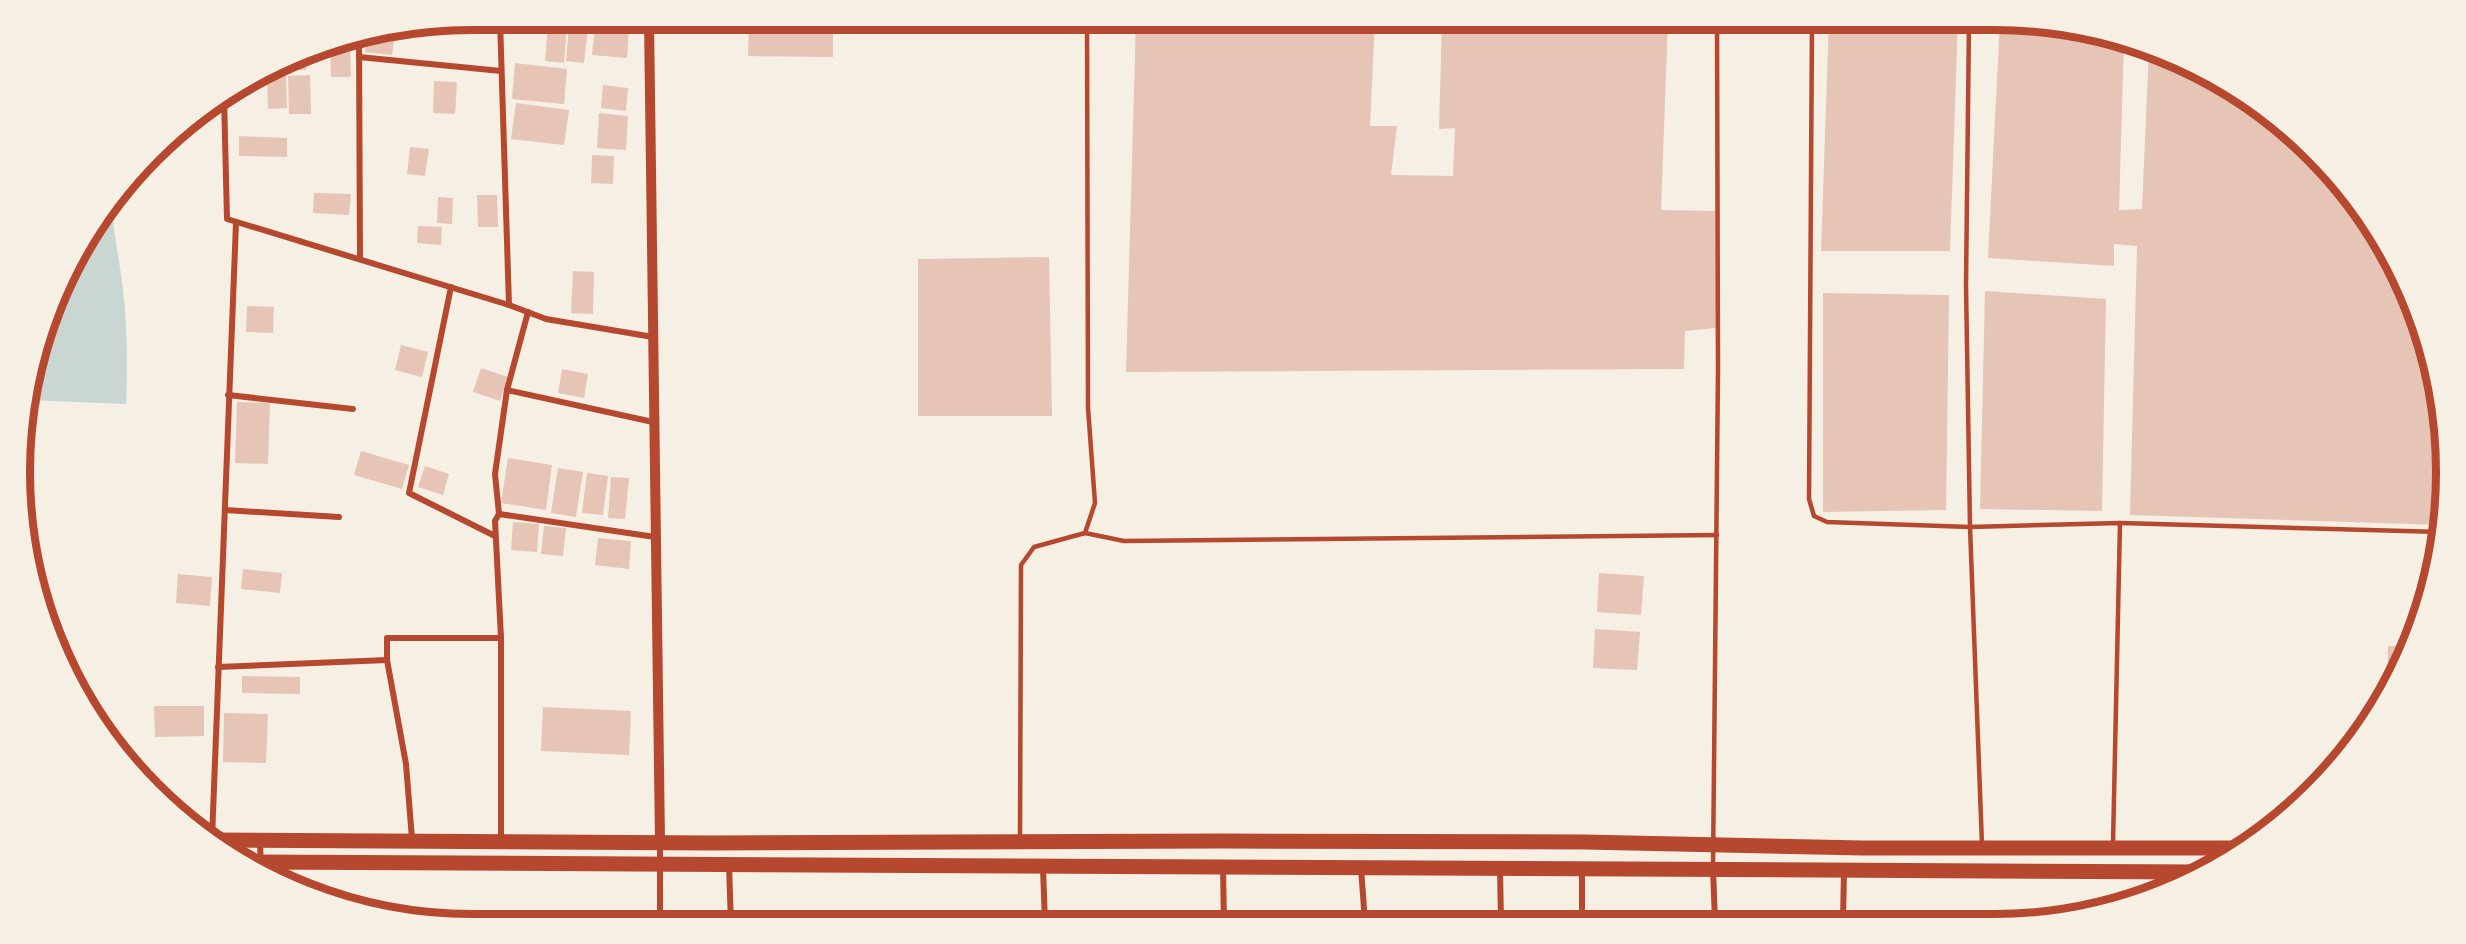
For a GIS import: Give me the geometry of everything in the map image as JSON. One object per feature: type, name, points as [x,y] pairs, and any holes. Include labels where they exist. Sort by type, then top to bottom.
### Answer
[{"type":"main road","points":[[226,840],[2227,848]]},
{"type":"main road","points":[[271,865],[1043,864],[2181,872]]},
{"type":"street","points":[[500,30],[509,305]]},
{"type":"street","points":[[649,30],[660,914]]},
{"type":"street","points":[[359,45],[360,259]]},
{"type":"street","points":[[359,57],[501,71]]},
{"type":"street","points":[[224,105],[227,219],[509,305],[546,319],[653,337]]},
{"type":"street","points":[[212,830],[236,223]]},
{"type":"street","points":[[451,287],[409,493],[495,536]]},
{"type":"street","points":[[501,840],[501,638],[495,536],[495,521],[499,514],[495,474],[507,390],[528,312]]},
{"type":"street","points":[[507,390],[653,422]]},
{"type":"street","points":[[228,395],[353,409]]},
{"type":"street","points":[[225,510],[339,518]]},
{"type":"street","points":[[499,514],[655,537]]},
{"type":"street","points":[[412,840],[406,764],[387,660],[387,638],[501,638]]},
{"type":"street","points":[[218,667],[387,660]]},
{"type":"street","points":[[257,858],[260,839]]},
{"type":"street","points":[[729,864],[731,914]]},
{"type":"street","points":[[1043,864],[1045,914]]},
{"type":"street","points":[[1222,865],[1224,914]]},
{"type":"street","points":[[1361,867],[1364,914]]},
{"type":"street","points":[[1500,868],[1501,914]]},
{"type":"street","points":[[1713,868],[1715,914]]},
{"type":"street","points":[[1582,869],[1582,914]]},
{"type":"street","points":[[1843,914],[1844,870]]},
{"type":"lane","points":[[1085,532],[1095,503],[1088,408],[1087,30]]},
{"type":"lane","points":[[1713,868],[1717,535],[1717,30]]},
{"type":"lane","points":[[1812,30],[1809,499],[1814,516],[1827,522],[1970,527],[2120,523],[2432,532]]},
{"type":"lane","points":[[1969,30],[1966,285],[1970,527],[1982,848]]},
{"type":"lane","points":[[2112,847],[2120,523]]},
{"type":"lane","points":[[1020,842],[1021,565],[1034,547],[1085,532],[1101,538],[1124,541],[1717,535]]},
{"type":"shaded area","points":[[113,214],[126,318],[126,404],[36,400],[53,330],[64,303],[89,251]]},
{"type":"building","points":[[548,30],[567,30],[564,63],[545,61]]},
{"type":"building","points":[[569,30],[588,30],[584,63],[566,61]]},
{"type":"building","points":[[595,30],[629,30],[627,58],[592,55]]},
{"type":"building","points":[[749,30],[833,30],[833,57],[748,56]]},
{"type":"building","points":[[1136,30],[1375,30],[1370,126],[1397,126],[1391,175],[1453,176],[1455,128],[1439,129],[1442,30],[1668,30],[1661,210],[1716,211],[1716,328],[1685,331],[1684,369],[1126,372]]},
{"type":"building","points":[[1829,30],[1958,30],[1950,251],[1821,251]]},
{"type":"building","points":[[1999,30],[2080,38],[2124,49],[2119,210],[2142,209],[2149,58],[2215,89],[2263,121],[2307,159],[2362,226],[2390,277],[2413,330],[2428,386],[2436,472],[2433,525],[2130,515],[2137,246],[2114,244],[2114,266],[1988,258]]},
{"type":"building","points":[[394,37],[392,55],[365,52],[366,43]]},
{"type":"building","points":[[350,47],[351,77],[331,77],[330,53]]},
{"type":"building","points":[[306,63],[306,70],[290,70]]},
{"type":"building","points":[[515,63],[567,69],[564,104],[512,99]]},
{"type":"building","points":[[310,75],[311,114],[289,114],[288,76]]},
{"type":"building","points":[[286,76],[287,108],[268,109],[267,81],[276,77]]},
{"type":"building","points":[[434,81],[457,82],[455,114],[433,113]]},
{"type":"building","points":[[603,85],[628,88],[626,111],[601,108]]},
{"type":"building","points":[[516,103],[569,110],[564,145],[511,139]]},
{"type":"building","points":[[599,113],[628,116],[626,150],[597,148]]},
{"type":"building","points":[[239,136],[287,138],[287,157],[239,156]]},
{"type":"building","points":[[410,147],[429,149],[425,176],[407,174]]},
{"type":"building","points":[[592,155],[614,156],[613,184],[591,183]]},
{"type":"building","points":[[314,193],[351,194],[349,215],[313,213]]},
{"type":"building","points":[[477,195],[497,195],[498,227],[478,227]]},
{"type":"building","points":[[438,197],[453,198],[452,224],[437,223]]},
{"type":"building","points":[[418,226],[442,227],[441,245],[417,243]]},
{"type":"building","points":[[1049,257],[1052,416],[918,416],[918,259]]},
{"type":"building","points":[[573,271],[594,272],[593,314],[571,313]]},
{"type":"building","points":[[1985,291],[2106,299],[2102,511],[1980,509]]},
{"type":"building","points":[[1823,293],[1949,295],[1946,510],[1823,512]]},
{"type":"building","points":[[247,306],[274,307],[273,333],[246,332]]},
{"type":"building","points":[[401,345],[428,352],[422,377],[395,370]]},
{"type":"building","points":[[481,368],[508,377],[500,401],[473,392]]},
{"type":"building","points":[[562,369],[588,374],[584,398],[558,393]]},
{"type":"building","points":[[237,402],[270,403],[268,464],[235,463]]},
{"type":"building","points":[[361,451],[409,465],[402,489],[354,475]]},
{"type":"building","points":[[508,458],[552,465],[546,510],[501,503]]},
{"type":"building","points":[[425,466],[449,474],[443,495],[418,487]]},
{"type":"building","points":[[558,468],[583,472],[576,517],[551,513]]},
{"type":"building","points":[[587,473],[608,476],[603,515],[582,513]]},
{"type":"building","points":[[611,477],[629,478],[625,519],[608,518]]},
{"type":"building","points":[[513,522],[539,524],[537,552],[511,550]]},
{"type":"building","points":[[544,526],[566,528],[563,556],[541,554]]},
{"type":"building","points":[[598,538],[631,541],[629,569],[595,565]]},
{"type":"building","points":[[243,569],[282,573],[280,593],[241,589]]},
{"type":"building","points":[[1599,573],[1644,576],[1641,615],[1597,612]]},
{"type":"building","points":[[178,574],[212,577],[210,606],[176,603]]},
{"type":"building","points":[[1595,629],[1640,632],[1637,670],[1593,668]]},
{"type":"building","points":[[2388,646],[2400,646],[2390,667],[2387,672]]},
{"type":"building","points":[[242,676],[300,677],[300,694],[242,693]]},
{"type":"building","points":[[154,706],[204,706],[204,736],[155,737]]},
{"type":"building","points":[[543,707],[631,711],[629,755],[541,751]]},
{"type":"building","points":[[224,713],[268,714],[266,763],[223,762]]}]
